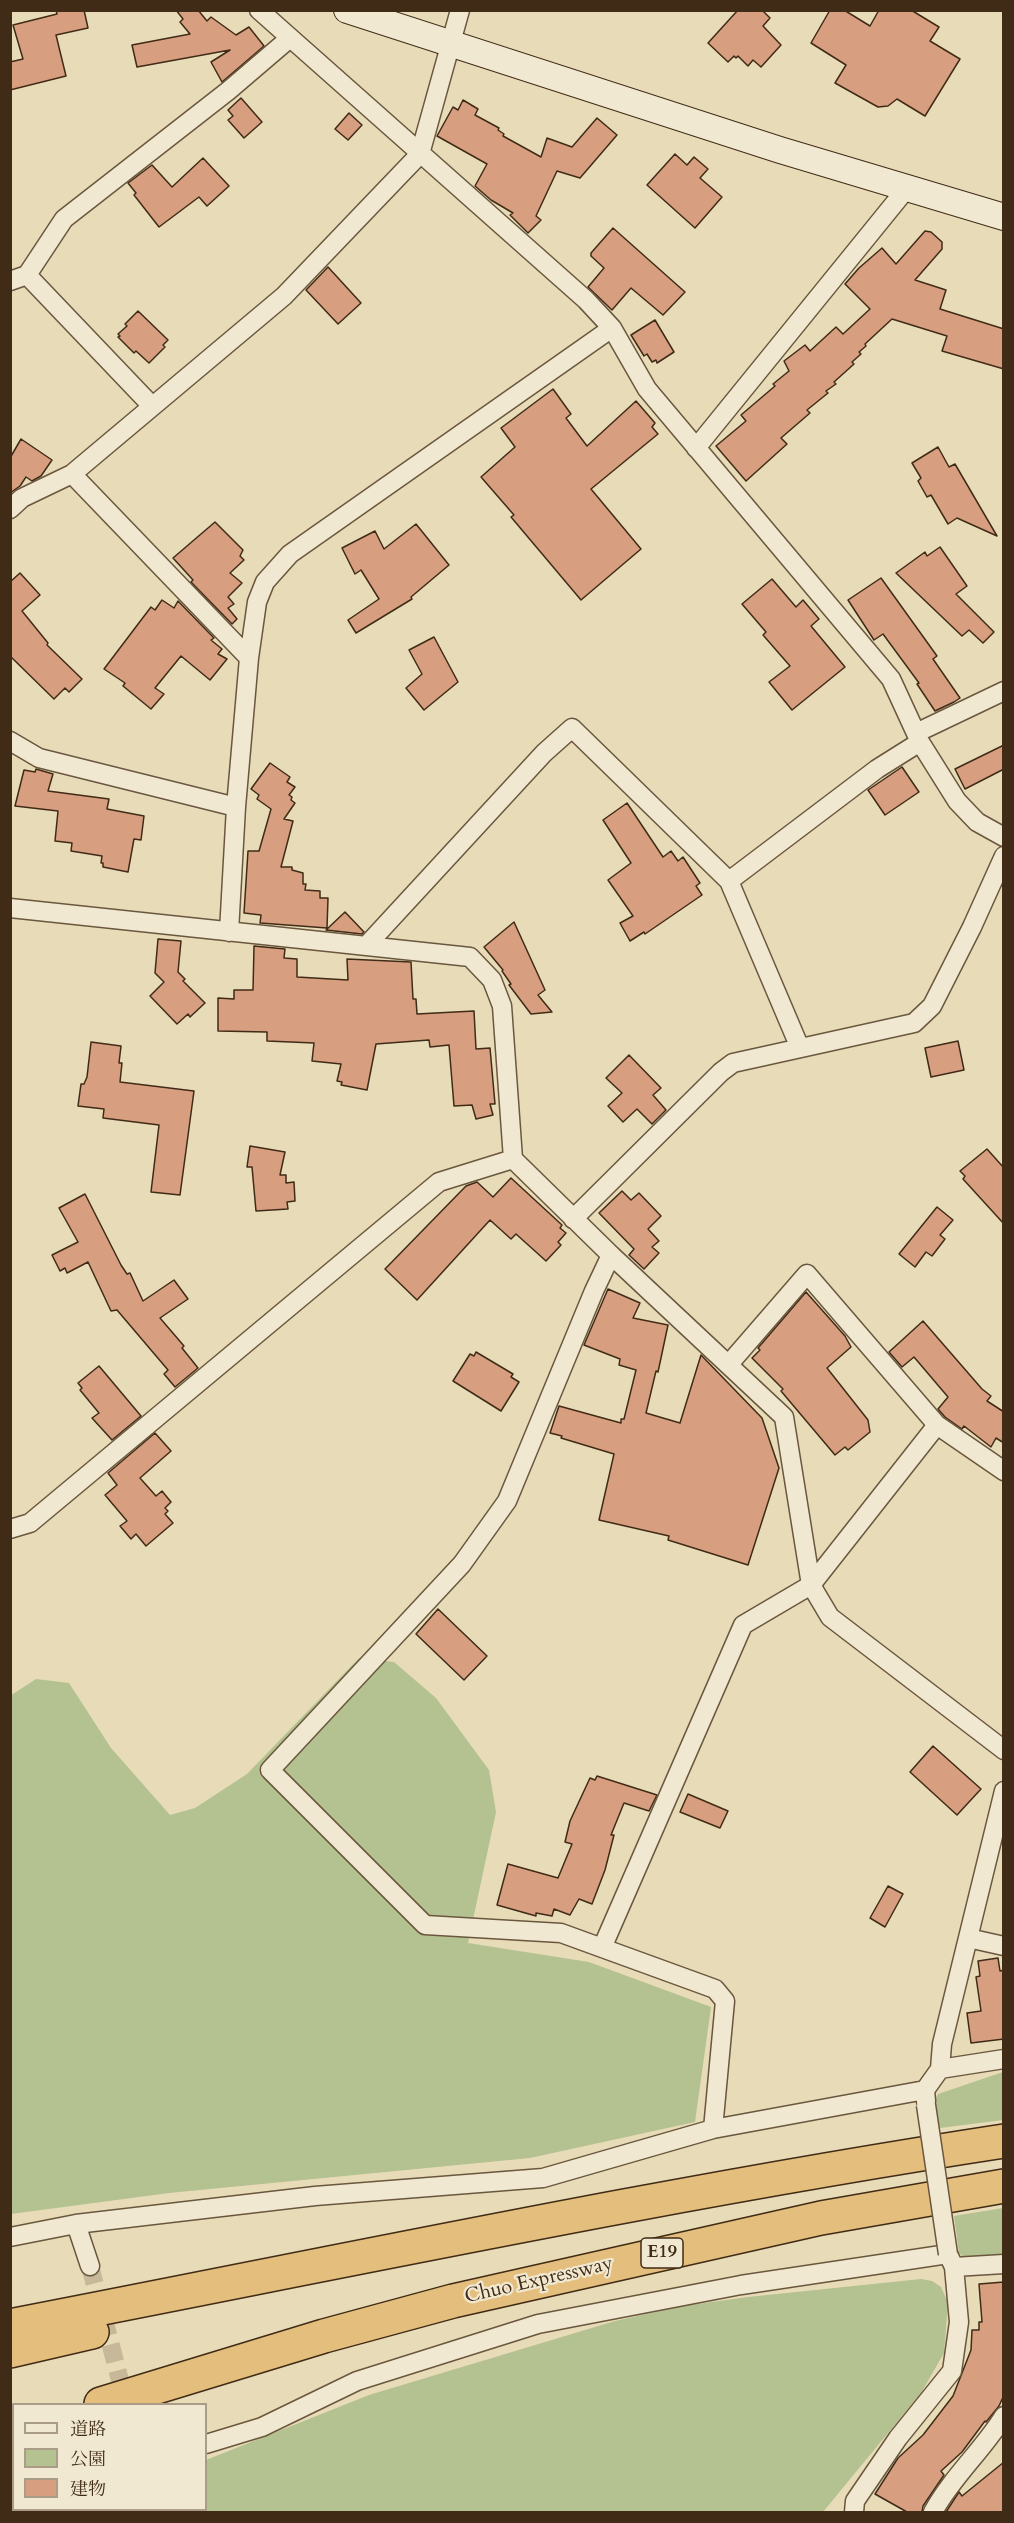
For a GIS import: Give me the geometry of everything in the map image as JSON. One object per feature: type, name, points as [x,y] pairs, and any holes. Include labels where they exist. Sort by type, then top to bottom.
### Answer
[{"type":"highway","points":[[10,2326],[536,2222],[817,2171],[1004,2141]]},
{"type":"highway","name":"Chuo Expressway","points":[[324,2337],[488,2292],[809,2220],[1004,2186]]},
{"type":"highway","points":[[10,2351],[158,2317],[366,2257]]},
{"type":"highway","points":[[104,2403],[324,2337]]},
{"type":"highway","points":[[145,2403],[324,2337]]},
{"type":"street","points":[[259,10],[586,300],[612,328],[647,389],[891,680],[918,737],[957,801],[977,822],[1004,837]]},
{"type":"street","points":[[347,10],[768,146],[1004,217]]},
{"type":"street","points":[[10,509],[22,498],[72,474],[284,296],[420,154],[460,10]]},
{"type":"street","points":[[152,406],[19,278],[64,219],[228,90],[290,38]]},
{"type":"street","points":[[696,448],[907,188]]},
{"type":"street","points":[[229,932],[236,807],[249,658],[257,602],[265,582],[290,554],[612,328]]},
{"type":"street","points":[[72,474],[249,658]]},
{"type":"street","points":[[729,881],[918,737],[1004,691]]},
{"type":"street","points":[[366,946],[544,753],[572,728],[729,881],[800,1048]]},
{"type":"street","points":[[11,742],[39,758],[236,807]]},
{"type":"street","points":[[573,1219],[721,1072],[733,1064],[915,1023],[932,1006],[972,927],[1004,856]]},
{"type":"street","points":[[10,908],[470,957],[492,980],[502,1006],[513,1159],[573,1219],[784,1417],[811,1585],[830,1617],[1004,1750]]},
{"type":"street","points":[[10,1529],[30,1523],[440,1182],[513,1159]]},
{"type":"street","points":[[611,1255],[507,1501],[462,1564],[270,1770],[425,1925],[561,1933],[715,1989],[725,2001],[713,2129]]},
{"type":"street","points":[[729,1364],[807,1274],[937,1425],[1004,1471]]},
{"type":"street","points":[[602,1948],[743,1625],[811,1585],[937,1425]]},
{"type":"street","points":[[854,2512],[855,2501],[892,2447],[952,2371],[959,2322],[926,2098],[940,2069],[942,2044],[1004,1791]]},
{"type":"street","points":[[968,1938],[1004,1946]]},
{"type":"street","points":[[940,2069],[1004,2059]]},
{"type":"street","points":[[10,2237],[76,2224],[315,2196],[543,2178],[713,2129],[926,2098]]},
{"type":"street","points":[[76,2224],[90,2266]]},
{"type":"street","points":[[207,2444],[262,2427],[357,2381],[538,2324],[741,2285],[951,2261],[1004,2264]]},
{"type":"street","points":[[933,2512],[946,2489],[998,2440],[1004,2415]]},
{"type":"green space","points":[[359,1658],[394,1662],[436,1698],[489,1770],[496,1812],[468,1943],[589,1962],[711,2007],[695,2122],[530,2158],[169,2193],[11,2214],[10,1696],[36,1679],[69,1683],[111,1748],[170,1815],[195,1808],[247,1774]]},
{"type":"green space","points":[[1003,2072],[1003,2120],[940,2128],[935,2101],[938,2094]]},
{"type":"green space","points":[[1003,2208],[1003,2255],[965,2258],[959,2253],[954,2216]]},
{"type":"green space","points":[[921,2279],[932,2281],[941,2287],[948,2303],[944,2353],[921,2393],[823,2512],[191,2511],[207,2511],[207,2460],[369,2395],[615,2321],[683,2306]]},
{"type":"building","points":[[56,10],[84,10],[88,28],[56,35],[66,76],[10,90],[10,62],[23,59],[13,25],[57,14]]},
{"type":"building","points":[[176,10],[198,10],[207,21],[211,17],[236,35],[249,27],[264,46],[222,82],[211,62],[230,50],[137,67],[132,45],[190,34],[180,22],[183,19]]},
{"type":"building","points":[[738,10],[762,10],[770,18],[763,26],[781,45],[761,67],[753,60],[748,66],[738,56],[736,58],[734,56],[728,62],[708,43]]},
{"type":"building","points":[[830,10],[844,10],[870,26],[879,10],[911,10],[939,27],[930,41],[960,59],[925,116],[897,99],[888,106],[878,107],[835,83],[846,65],[811,43]]},
{"type":"building","points":[[241,98],[262,122],[244,138],[228,120],[233,116],[228,110]]},
{"type":"building","points":[[463,100],[478,109],[475,115],[499,128],[503,136],[541,157],[547,138],[572,147],[597,118],[617,135],[580,178],[557,171],[536,216],[541,220],[528,233],[510,215],[513,213],[491,200],[475,186],[487,164],[437,136],[453,107],[458,110]]},
{"type":"building","points":[[349,113],[362,125],[348,140],[335,129]]},
{"type":"building","points":[[675,154],[687,165],[694,157],[708,169],[700,178],[722,197],[695,228],[647,185]]},
{"type":"building","points":[[203,158],[229,186],[207,206],[199,197],[159,227],[134,195],[136,193],[128,183],[152,165],[172,187]]},
{"type":"building","points":[[613,228],[685,292],[663,315],[631,288],[612,310],[588,287],[604,268],[591,256],[591,253]]},
{"type":"building","points":[[925,231],[931,232],[942,242],[942,249],[915,280],[946,290],[940,309],[1004,329],[1004,369],[942,351],[947,336],[892,319],[865,344],[866,346],[859,352],[861,354],[852,362],[854,364],[834,382],[836,384],[826,391],[828,393],[807,410],[810,413],[781,438],[787,444],[746,481],[716,446],[746,421],[741,415],[789,371],[784,361],[805,345],[810,351],[836,327],[843,334],[870,309],[845,284],[859,268],[882,248],[896,264]]},
{"type":"building","points":[[328,267],[361,303],[338,324],[306,290]]},
{"type":"building","points":[[138,311],[168,340],[163,345],[165,347],[149,363],[136,351],[134,353],[118,337],[120,336],[118,334],[127,326],[125,324]]},
{"type":"building","points":[[655,320],[674,352],[657,363],[656,360],[652,362],[647,354],[644,356],[631,335]]},
{"type":"building","points":[[553,389],[571,414],[566,418],[587,446],[636,401],[655,423],[652,427],[658,434],[591,489],[641,549],[581,600],[511,517],[514,515],[481,477],[515,447],[501,428]]},
{"type":"building","points":[[21,439],[52,460],[41,476],[32,481],[26,477],[20,486],[10,493],[10,458]]},
{"type":"building","points":[[938,447],[949,467],[955,464],[997,536],[957,518],[948,524],[931,495],[927,497],[918,481],[921,478],[912,463]]},
{"type":"building","points":[[215,522],[243,550],[240,556],[244,560],[230,573],[242,583],[228,597],[234,604],[228,608],[237,619],[232,624],[191,582],[193,580],[173,558]]},
{"type":"building","points":[[416,524],[449,565],[411,597],[412,599],[356,633],[348,620],[379,599],[361,570],[355,574],[342,548],[375,531],[384,549]]},
{"type":"building","points":[[940,547],[967,586],[956,594],[994,632],[983,643],[969,630],[962,636],[896,573],[925,552],[927,556]]},
{"type":"building","points":[[20,573],[40,595],[22,611],[48,643],[47,645],[82,679],[69,692],[65,688],[54,699],[10,656],[10,582]]},
{"type":"building","points":[[881,578],[937,656],[933,659],[960,698],[954,702],[935,711],[917,684],[919,683],[883,634],[874,640],[848,600]]},
{"type":"building","points":[[772,579],[796,607],[803,600],[819,619],[811,626],[845,667],[792,710],[769,682],[790,666],[763,635],[766,632],[742,604]]},
{"type":"building","points":[[162,600],[174,608],[178,601],[214,638],[211,640],[222,649],[218,654],[227,659],[210,680],[181,656],[155,688],[164,694],[151,709],[123,686],[125,683],[104,669],[151,607],[155,610]]},
{"type":"building","points":[[434,637],[458,682],[424,710],[406,688],[422,674],[409,650]]},
{"type":"building","points":[[1004,745],[1004,769],[965,789],[955,769]]},
{"type":"building","points":[[270,763],[290,777],[287,782],[295,787],[289,795],[295,803],[284,819],[293,821],[281,867],[292,867],[292,870],[303,873],[305,890],[320,891],[320,898],[328,898],[327,928],[260,923],[261,915],[244,913],[248,851],[259,851],[271,809],[257,799],[259,795],[251,789]]},
{"type":"building","points":[[902,767],[919,792],[885,815],[868,790]]},
{"type":"building","points":[[36,769],[53,774],[48,791],[109,799],[107,809],[144,816],[141,840],[134,839],[128,872],[103,867],[102,856],[71,851],[72,843],[55,841],[58,811],[15,806],[24,770],[35,772]]},
{"type":"building","points":[[627,803],[663,857],[671,851],[678,861],[683,857],[700,883],[696,886],[702,895],[645,934],[644,932],[630,941],[620,923],[633,916],[608,880],[631,863],[603,820]]},
{"type":"building","points":[[345,912],[364,932],[362,934],[326,930]]},
{"type":"building","points":[[514,922],[545,990],[538,995],[552,1012],[531,1014],[509,985],[511,984],[503,970],[484,947]]},
{"type":"building","points":[[158,939],[181,941],[178,972],[185,979],[183,981],[205,1003],[190,1017],[188,1014],[177,1024],[150,996],[164,982],[155,973]]},
{"type":"building","points":[[254,946],[285,949],[284,958],[297,959],[297,977],[348,980],[347,959],[411,962],[413,999],[416,999],[417,1014],[474,1011],[476,1049],[490,1048],[495,1104],[490,1104],[493,1115],[476,1119],[472,1105],[454,1106],[449,1045],[430,1047],[429,1040],[376,1044],[367,1090],[341,1085],[342,1082],[337,1081],[341,1064],[312,1061],[314,1043],[267,1041],[267,1032],[218,1031],[218,998],[234,999],[234,990],[253,990]]},
{"type":"building","points":[[958,1041],[964,1070],[931,1077],[925,1048]]},
{"type":"building","points":[[91,1042],[121,1046],[120,1082],[194,1091],[180,1195],[151,1192],[159,1125],[103,1118],[104,1109],[78,1106],[81,1084],[84,1084],[87,1077]]},
{"type":"building","points":[[629,1055],[661,1088],[653,1095],[666,1110],[652,1124],[637,1109],[623,1122],[608,1106],[622,1093],[606,1078]]},
{"type":"building","points":[[250,1146],[285,1152],[280,1175],[286,1175],[286,1183],[294,1182],[295,1201],[287,1202],[288,1209],[256,1211],[252,1167],[247,1167]]},
{"type":"building","points":[[987,1149],[1004,1168],[1004,1224],[963,1179],[965,1176],[960,1171]]},
{"type":"building","points":[[511,1178],[562,1225],[560,1228],[566,1233],[558,1242],[561,1245],[546,1261],[516,1234],[511,1239],[490,1220],[417,1300],[385,1269],[466,1186],[477,1182],[493,1197]]},
{"type":"building","points":[[622,1191],[631,1200],[639,1193],[661,1216],[648,1229],[659,1241],[652,1247],[659,1253],[644,1269],[629,1255],[634,1249],[599,1213]]},
{"type":"building","points":[[85,1194],[121,1265],[127,1274],[130,1273],[143,1301],[174,1280],[188,1299],[160,1318],[184,1346],[182,1348],[198,1368],[175,1387],[164,1374],[168,1370],[117,1310],[111,1311],[88,1262],[67,1273],[65,1268],[60,1271],[52,1255],[78,1242],[59,1208]]},
{"type":"building","points":[[937,1207],[953,1220],[940,1235],[945,1239],[932,1256],[926,1252],[915,1267],[899,1254]]},
{"type":"building","points":[[608,1289],[640,1303],[633,1318],[668,1325],[646,1413],[680,1423],[701,1355],[762,1418],[779,1468],[748,1565],[668,1540],[669,1536],[599,1520],[614,1454],[550,1433],[559,1406],[621,1423],[621,1419],[624,1419],[636,1370],[619,1365],[620,1359],[584,1345]]},
{"type":"building","points":[[806,1292],[845,1336],[851,1347],[827,1368],[868,1420],[870,1432],[848,1450],[845,1447],[835,1455],[781,1391],[783,1389],[752,1358]]},
{"type":"building","points":[[923,1321],[982,1389],[991,1396],[987,1401],[1004,1412],[1004,1443],[996,1438],[991,1447],[964,1426],[962,1429],[945,1417],[938,1409],[948,1397],[914,1357],[902,1367],[889,1352]]},
{"type":"building","points":[[476,1352],[513,1374],[511,1377],[519,1382],[501,1411],[453,1381],[470,1354],[474,1356]]},
{"type":"building","points":[[99,1366],[141,1416],[112,1440],[92,1418],[99,1413],[80,1390],[82,1388],[78,1383]]},
{"type":"building","points":[[155,1433],[171,1451],[140,1478],[156,1496],[162,1491],[171,1502],[165,1508],[168,1511],[165,1514],[173,1523],[146,1546],[136,1534],[131,1539],[120,1526],[127,1521],[105,1495],[117,1485],[108,1473]]},
{"type":"building","points":[[438,1609],[487,1656],[464,1680],[416,1634]]},
{"type":"building","points":[[933,1746],[981,1789],[957,1815],[910,1772]]},
{"type":"building","points":[[597,1776],[657,1795],[649,1811],[624,1803],[611,1835],[614,1835],[605,1870],[592,1904],[579,1899],[570,1915],[554,1909],[552,1916],[536,1913],[536,1916],[497,1905],[508,1864],[558,1878],[572,1844],[565,1842],[570,1821],[590,1778],[595,1780]]},
{"type":"building","points":[[688,1794],[728,1811],[720,1828],[680,1812]]},
{"type":"building","points":[[888,1886],[903,1894],[885,1927],[870,1918]]},
{"type":"building","points":[[998,1958],[1000,1971],[1004,1970],[1004,2039],[971,2043],[967,2013],[981,2011],[976,1977],[980,1976],[978,1961]]},
{"type":"building","points":[[1004,2282],[1004,2395],[999,2406],[962,2452],[941,2471],[944,2475],[923,2506],[922,2512],[907,2512],[875,2494],[898,2458],[923,2435],[953,2396],[971,2350],[972,2330],[979,2330],[979,2322],[982,2322],[979,2284]]},
{"type":"building","points":[[1004,2462],[1004,2512],[946,2512],[959,2492],[962,2496]]},
{"type":"tunnel","points":[[90,2266],[126,2403]]}]
